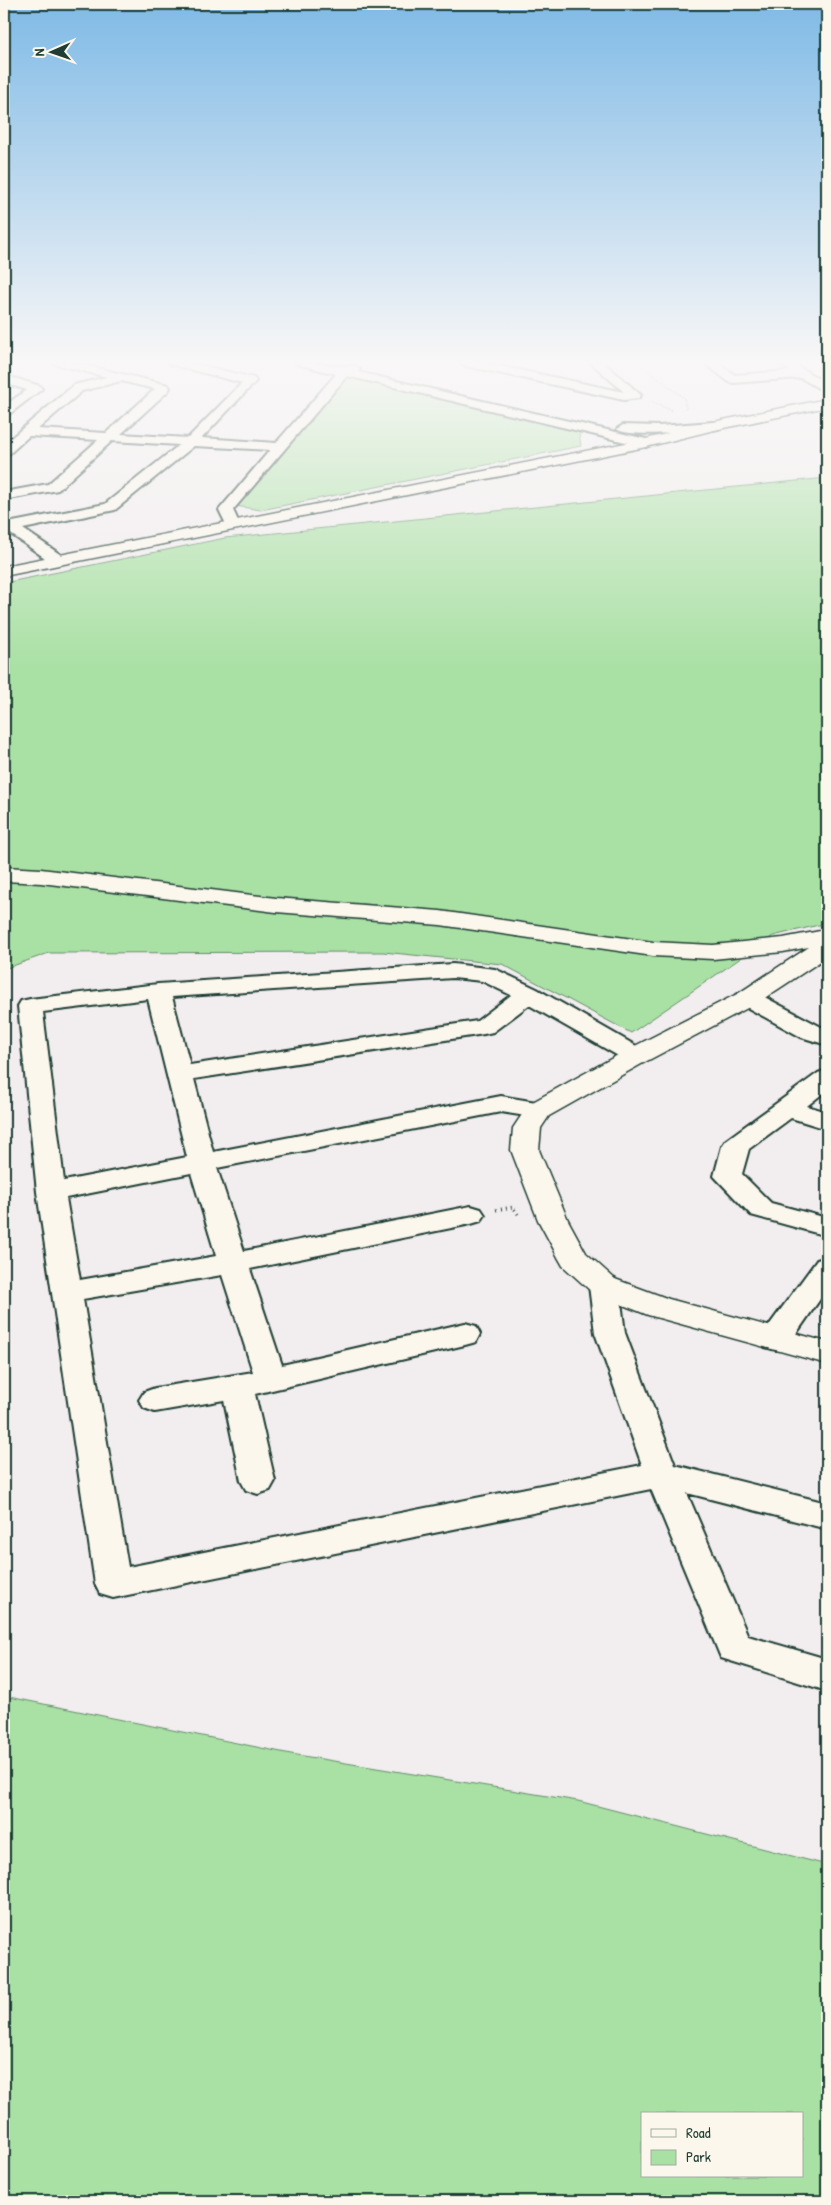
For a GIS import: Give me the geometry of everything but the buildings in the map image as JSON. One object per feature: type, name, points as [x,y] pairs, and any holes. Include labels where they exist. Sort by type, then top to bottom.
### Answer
[{"type":"street","points":[[4,496],[53,487],[78,465]]},
{"type":"street","points":[[6,526],[110,507],[162,465]]},
{"type":"street","points":[[233,525],[226,510],[265,465]]},
{"type":"street","points":[[4,571],[536,465]]},
{"type":"street","points":[[6,526],[58,560]]},
{"type":"street","points":[[4,874],[41,876],[276,905],[440,918],[653,949],[713,952],[784,945],[820,938],[827,939]]},
{"type":"street","points":[[827,948],[748,998],[636,1056],[539,1110],[527,1128],[525,1150],[553,1220],[574,1259],[604,1286],[659,1307],[827,1353]]},
{"type":"street","points":[[636,1056],[528,994],[487,974],[453,971],[158,991],[30,1006],[51,1192],[113,1584],[662,1474],[827,1516]]},
{"type":"street","points":[[158,991],[202,1163],[271,1379]]},
{"type":"street","points":[[179,1074],[484,1027],[528,994]]},
{"type":"street","points":[[748,998],[810,1032],[827,1038]]},
{"type":"street","points":[[827,1078],[736,1146],[728,1176],[760,1209],[827,1227]]},
{"type":"street","points":[[51,1192],[501,1104],[539,1110]]},
{"type":"street","points":[[787,1108],[827,1121]]},
{"type":"street","points":[[67,1292],[233,1263],[471,1215]]},
{"type":"street","points":[[776,1339],[827,1267]]},
{"type":"street","points":[[604,1286],[610,1333],[662,1474],[734,1647],[827,1675]]},
{"type":"street","points":[[155,1400],[237,1387],[466,1334]]},
{"type":"street","points":[[237,1387],[258,1481]]},
{"type":"path","points":[[471,1215],[513,1207],[526,1225],[553,1220]]},
{"type":"green space","points":[[270,465],[487,465],[261,510],[235,506]]},
{"type":"green space","points":[[827,478],[827,923],[773,936],[631,1033],[502,964],[383,952],[49,953],[4,969],[4,583],[225,538]]},
{"type":"green space","points":[[4,1696],[291,1754],[578,1801],[827,1865],[827,2201],[4,2201]]}]
